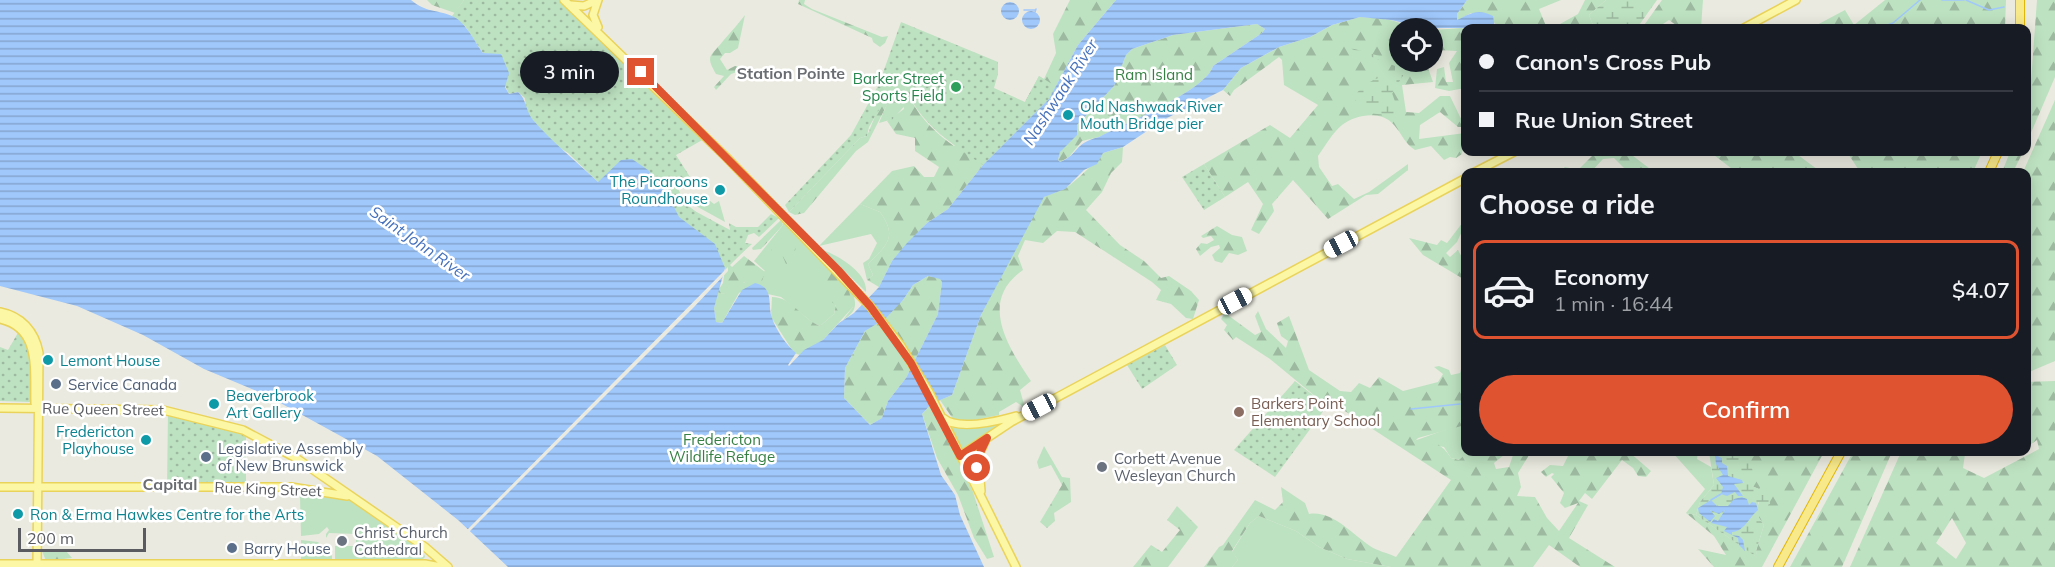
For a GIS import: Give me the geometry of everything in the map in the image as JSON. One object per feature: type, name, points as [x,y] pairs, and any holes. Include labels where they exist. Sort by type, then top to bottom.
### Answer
[{"type":"highway","points":[[2020,0],[2020,24]]},
{"type":"highway","points":[[1778,567],[1839,456]]},
{"type":"main road","points":[[565,1],[584,6],[597,0]]},
{"type":"main road","points":[[583,17],[597,0]]},
{"type":"main road","points":[[597,0],[592,15],[602,34]]},
{"type":"main road","points":[[1751,24],[1796,0]]},
{"type":"main road","points":[[565,1],[602,34],[855,288],[901,346],[942,416],[1016,567]]},
{"type":"main road","points":[[1483,168],[1506,156]]},
{"type":"main road","points":[[960,456],[1028,413],[1461,181]]},
{"type":"main road","points":[[0,312],[23,322],[35,339],[40,358],[37,565]]},
{"type":"main road","points":[[0,319],[18,326],[31,343],[35,403],[38,408]]},
{"type":"main road","points":[[40,396],[56,408]]},
{"type":"main road","name":"Rue Queen Street","points":[[0,408],[168,410],[253,434],[296,458],[355,498],[425,547],[448,567]]},
{"type":"main road","points":[[942,416],[952,424],[963,425],[1028,413]]},
{"type":"main road","points":[[982,500],[977,468],[978,457],[987,438]]},
{"type":"main road","name":"Rue King Street","points":[[0,487],[297,487],[355,498]]},
{"type":"main road","points":[[425,547],[438,567]]},
{"type":"main road","points":[[438,567],[439,559]]},
{"type":"main road","points":[[0,564],[428,564],[438,567]]},
{"type":"green space","points":[[427,0],[464,0],[455,13],[432,5]]},
{"type":"green space","points":[[464,0],[564,0],[704,139],[676,155],[690,177],[676,186],[682,199],[691,209],[730,230],[729,223],[736,227],[758,227],[771,214],[779,218],[759,237],[754,233],[748,235],[745,243],[752,244],[725,268],[715,244],[679,217],[667,193],[598,182],[568,153],[552,143],[526,112],[525,98],[518,92],[509,94],[490,54],[483,53],[465,26],[452,16]]},
{"type":"green space","points":[[799,0],[805,0],[804,4],[812,9],[882,37],[888,36],[885,43],[880,47],[873,42],[872,38],[798,4]]},
{"type":"green space","points":[[1070,0],[1116,0],[1078,45],[1049,99],[983,165],[948,209],[927,223],[892,261],[879,287],[867,280],[873,275],[868,264],[885,246],[889,234],[888,228],[880,212],[860,204],[892,171],[914,166],[924,177],[934,177],[939,167],[915,151],[915,138],[896,134],[887,121],[904,109],[900,85],[895,89],[868,142],[856,151],[804,213],[795,215],[789,212],[860,138],[867,136],[891,77],[901,77],[921,116],[954,146],[1025,102],[1039,76],[1044,79],[1056,53],[1053,34]]},
{"type":"green space","points":[[1467,0],[1561,0],[1539,9],[1545,24],[1495,24],[1471,13],[1457,21],[1457,14]]},
{"type":"green space","points":[[1585,0],[1606,0],[1589,15],[1592,24],[1560,24],[1578,14]]},
{"type":"green space","points":[[1606,0],[1657,0],[1640,24],[1592,24],[1589,15]]},
{"type":"green space","points":[[1662,0],[1703,0],[1701,24],[1674,24],[1669,20],[1663,24],[1645,24]]},
{"type":"green space","points":[[1885,0],[2006,0],[2005,24],[1855,24]]},
{"type":"green space","points":[[2037,0],[2055,0],[2055,77],[2031,133],[2031,81]]},
{"type":"green space","points":[[1845,10],[1853,24],[1819,24]]},
{"type":"green space","points":[[745,15],[738,48],[725,53],[720,59],[727,70],[735,66],[742,67],[746,73],[740,80],[737,72],[731,74],[716,90],[714,87],[724,76],[716,74],[710,63],[711,56]]},
{"type":"green space","points":[[1360,17],[1389,20],[1389,72],[1430,72],[1433,82],[1402,85],[1406,112],[1419,113],[1440,96],[1450,96],[1461,119],[1461,127],[1458,127],[1440,112],[1420,125],[1419,139],[1461,134],[1461,155],[1444,160],[1431,146],[1415,150],[1412,148],[1394,125],[1383,117],[1369,115],[1354,118],[1339,128],[1318,156],[1319,167],[1332,186],[1338,184],[1354,199],[1369,192],[1408,164],[1408,170],[1378,194],[1366,195],[1328,219],[1293,180],[1272,204],[1274,211],[1259,234],[1251,230],[1263,204],[1248,182],[1225,197],[1204,164],[1270,125],[1290,138],[1318,105],[1284,85],[1282,60],[1279,57],[1234,90],[1230,96],[1223,90],[1241,68],[1279,47],[1310,37],[1332,25]]},
{"type":"green space","points":[[901,22],[998,62],[998,74],[994,88],[1025,102],[1039,76],[1057,87],[1049,99],[983,165],[934,128],[915,106],[901,77],[891,77],[887,96],[869,127],[867,136],[860,138],[789,212],[785,205],[851,135],[879,84]]},
{"type":"green space","name":"Ram Island","points":[[1257,24],[1265,29],[1262,33],[1213,66],[1207,75],[1181,96],[1099,137],[1082,141],[1069,157],[1060,162],[1058,160],[1060,152],[1077,125],[1114,86],[1126,55],[1132,49],[1173,35]]},
{"type":"green space","points":[[1461,28],[1461,89],[1449,91],[1435,88],[1437,72],[1443,72],[1443,67],[1446,82],[1453,82],[1449,63],[1457,51],[1443,50],[1443,29]]},
{"type":"green space","points":[[1344,46],[1389,59],[1389,64]]},
{"type":"green space","points":[[1395,72],[1405,72],[1392,93],[1400,116],[1366,113],[1353,97],[1371,81],[1395,75]]},
{"type":"green space","points":[[896,83],[900,85],[907,103],[893,119],[879,123],[895,89],[893,85]]},
{"type":"green space","points":[[2055,100],[2055,361],[2031,371],[2031,168],[2025,168]]},
{"type":"green space","points":[[589,139],[676,185],[686,204],[745,250],[730,265],[732,267],[744,256],[765,272],[762,281],[744,282],[741,288],[723,294],[717,292],[723,283],[725,269]]},
{"type":"green space","points":[[1123,147],[1122,162],[1111,173],[1102,192],[1086,210],[1120,245],[1144,261],[1161,278],[1169,276],[1191,291],[1199,300],[1193,319],[1186,318],[1171,304],[1156,300],[1161,290],[1152,282],[1075,232],[1057,231],[1043,243],[1025,240],[1018,256],[1023,270],[1009,282],[1002,296],[1000,310],[1006,339],[1031,381],[1020,390],[1025,408],[1016,402],[999,412],[999,415],[970,421],[953,419],[940,400],[952,395],[981,315],[1039,202],[1048,195],[1068,187],[1103,153]]},
{"type":"green space","points":[[1592,156],[1633,156],[1649,168],[1624,168],[1614,158],[1603,159],[1595,168],[1580,168]]},
{"type":"green space","points":[[1715,156],[1799,156],[1816,168],[1731,168]]},
{"type":"green space","points":[[1850,156],[1980,156],[1975,168],[1857,168]]},
{"type":"green space","points":[[2008,156],[2021,156],[2015,168],[2004,168]]},
{"type":"green space","points":[[1204,164],[1225,197],[1204,210],[1182,177]]},
{"type":"green space","points":[[701,194],[714,204],[719,201],[725,222],[696,206]]},
{"type":"green space","points":[[860,204],[880,212],[889,234],[885,246],[868,264],[873,275],[867,280],[863,263],[869,259],[877,243],[871,234],[819,246]]},
{"type":"green space","points":[[782,219],[852,290],[855,300],[853,311],[843,320],[853,307],[825,296],[836,304],[834,314],[820,326],[781,297],[746,289],[739,293],[722,323],[716,322],[714,308],[717,292],[723,294],[765,271],[754,261],[783,225]]},
{"type":"green space","points":[[781,220],[783,225],[761,249],[753,250],[752,248]]},
{"type":"green space","points":[[1461,225],[1461,234],[1457,242],[1446,253],[1450,257],[1458,250],[1461,256],[1461,278],[1423,255],[1409,238],[1437,245],[1441,240],[1447,243]]},
{"type":"green space","points":[[1217,226],[1232,235],[1242,237],[1247,251],[1238,255],[1229,253],[1222,263],[1215,261],[1212,255],[1220,248],[1219,245],[1211,247],[1200,256],[1196,249],[1201,243],[1207,244],[1214,240],[1211,236],[1203,238],[1201,236]]},
{"type":"green space","points":[[787,241],[796,244],[794,260],[786,264],[783,257],[773,255],[771,249],[782,247]]},
{"type":"green space","points":[[823,250],[851,266],[862,278],[866,292]]},
{"type":"green space","points":[[831,271],[849,291],[853,307],[823,340],[800,355],[794,353],[771,317],[772,297],[791,304],[820,326],[834,314],[836,305],[825,297],[824,282]]},
{"type":"green space","points":[[928,276],[940,278],[942,282],[938,314],[906,378],[888,401],[882,418],[870,425],[844,398],[845,368],[865,331],[903,300],[913,285]]},
{"type":"green space","points":[[1258,311],[1266,329],[1286,348],[1288,341],[1281,336],[1277,323],[1289,316],[1309,370],[1340,391],[1351,392],[1359,383],[1370,388],[1379,377],[1403,391],[1438,382],[1443,374],[1434,367],[1439,366],[1449,370],[1451,375],[1460,373],[1461,370],[1461,426],[1418,438],[1415,441],[1436,444],[1444,449],[1451,458],[1459,460],[1464,456],[1503,456],[1494,463],[1496,469],[1509,467],[1513,456],[1529,456],[1518,473],[1521,487],[1517,496],[1535,497],[1547,518],[1559,531],[1578,503],[1565,508],[1560,503],[1564,493],[1551,477],[1554,474],[1546,477],[1541,472],[1550,465],[1563,466],[1568,456],[1634,456],[1651,471],[1646,477],[1638,476],[1633,468],[1622,460],[1592,499],[1585,493],[1579,501],[1588,505],[1569,538],[1615,567],[1580,567],[1549,545],[1533,567],[1391,567],[1347,559],[1319,547],[1296,531],[1259,516],[1250,523],[1232,551],[1238,560],[1232,567],[1204,567],[1255,500],[1275,510],[1283,502],[1281,487],[1305,503],[1309,514],[1334,519],[1373,548],[1396,557],[1451,480],[1331,402],[1327,406],[1270,359],[1236,337],[1233,340],[1224,330],[1227,325],[1221,319],[1225,313],[1255,335],[1261,332],[1255,316]]},
{"type":"green space","points":[[19,331],[30,354],[31,402],[0,401],[0,347],[8,350]]},
{"type":"green space","points":[[1165,345],[1177,365],[1142,389],[1127,365]]},
{"type":"green space","points":[[1295,381],[1327,406],[1275,477],[1234,450]]},
{"type":"green space","points":[[2055,381],[2055,567],[1850,567],[1899,456],[1965,456],[1963,468],[1984,478],[2026,456],[2031,456],[2031,453],[2039,449],[2037,440],[2031,444],[2031,382]],"holes":[[[1952,518],[1966,543],[1956,559],[1936,543]]]},
{"type":"green space","points":[[931,404],[973,492],[994,557],[987,559],[974,538],[958,495],[937,458],[922,414]]},
{"type":"green space","points":[[168,410],[246,431],[246,487],[167,487]]},
{"type":"green space","points":[[1003,423],[963,450],[952,429],[953,427]]},
{"type":"green space","points":[[1461,424],[1461,456],[1465,456],[1460,460],[1451,458],[1444,447],[1414,441]]},
{"type":"green space","points":[[1044,446],[1062,477],[1070,478],[1071,502],[1054,513],[1055,521],[1047,528],[1040,522],[1062,485],[1051,465],[1039,469],[1037,462]]},
{"type":"green space","points":[[1676,456],[1698,456],[1697,459],[1711,467],[1714,485],[1700,502],[1696,515],[1686,513],[1705,489]]},
{"type":"green space","points":[[1710,456],[1746,456],[1750,460],[1755,481],[1752,486],[1759,489],[1763,485],[1769,488],[1770,504],[1763,506],[1758,502],[1761,511],[1759,518],[1764,525],[1756,551],[1758,558],[1696,515],[1700,502],[1714,485]]},
{"type":"green space","points":[[1742,456],[1822,456],[1762,567],[1714,567],[1698,549],[1726,555],[1714,536],[1686,513],[1696,515],[1757,557],[1756,551],[1764,525],[1759,518],[1759,489],[1751,486]]},
{"type":"green space","points":[[1851,456],[1890,456],[1842,567],[1790,567]]},
{"type":"green space","points":[[304,491],[341,497],[361,506],[402,532],[422,550],[425,557],[421,561],[335,561],[335,546],[356,546],[356,534],[329,533],[326,538],[329,530],[327,527],[319,534],[301,536],[300,497]]},
{"type":"green space","points":[[1177,506],[1198,527],[1168,567],[1133,567],[1151,545],[1162,552],[1180,530],[1167,520]]},
{"type":"green space","points":[[1259,516],[1296,531],[1319,547],[1347,559],[1391,567],[1232,567],[1238,560],[1232,552],[1250,523]]},
{"type":"green space","points":[[301,540],[318,542],[332,556],[332,561],[301,561]]},
{"type":"green space","points":[[42,551],[66,551],[72,558],[46,561]]},
{"type":"water","points":[[0,0],[411,0],[427,9],[452,16],[466,27],[483,53],[501,54],[509,73],[505,87],[509,94],[518,92],[533,120],[598,182],[621,160],[632,159],[648,170],[667,193],[679,217],[715,244],[725,268],[714,308],[716,322],[722,323],[742,290],[755,283],[765,289],[768,293],[774,323],[779,333],[796,353],[789,366],[804,350],[823,340],[839,323],[854,313],[879,287],[892,261],[907,243],[927,223],[948,209],[983,165],[1049,99],[1078,45],[1116,0],[1467,0],[1457,14],[1457,20],[1479,12],[1493,16],[1494,24],[1461,24],[1461,28],[1443,28],[1443,18],[1389,18],[1389,20],[1360,17],[1332,25],[1310,37],[1279,47],[1241,68],[1223,90],[1165,119],[1123,147],[1103,153],[1097,164],[1084,170],[1065,189],[1044,197],[981,315],[952,395],[931,404],[922,414],[941,475],[955,495],[960,515],[984,567],[508,567],[458,520],[377,456],[264,394],[204,369],[143,335],[77,306],[0,286]],"holes":[[[1257,24],[1265,29],[1213,66],[1207,75],[1181,96],[1084,143],[1071,156],[1060,162],[1058,160],[1060,152],[1077,135],[1077,125],[1114,86],[1126,55],[1132,49],[1173,35]],[[928,276],[940,279],[942,282],[938,314],[906,378],[888,401],[882,418],[870,425],[844,398],[845,368],[865,331],[886,318],[913,285]]]},
{"type":"water","points":[[1010,2],[1016,5],[1019,11],[1016,17],[1010,20],[1004,17],[1001,11],[1004,5]]},
{"type":"water","points":[[1031,11],[1037,14],[1040,20],[1037,26],[1031,29],[1025,26],[1022,20],[1025,14]]},
{"type":"water","points":[[1715,456],[1722,458],[1722,463],[1727,466],[1728,476],[1742,480],[1743,483],[1734,484],[1743,496],[1738,496],[1735,492],[1727,496],[1721,494],[1723,487],[1716,478],[1723,475],[1716,464]]},
{"type":"water","points":[[1742,497],[1747,499],[1749,505],[1752,502],[1756,503],[1758,510],[1744,526],[1732,532],[1732,535],[1724,531],[1727,527],[1711,523],[1714,519],[1718,521],[1725,510],[1719,514],[1710,510],[1715,516],[1710,522],[1699,513],[1698,508],[1711,500],[1717,506],[1728,506],[1734,499]]},
{"type":"water","points":[[1732,535],[1739,536],[1743,540],[1745,551],[1739,545],[1738,538]]},
{"type":"pier","points":[[728,267],[728,271],[694,307],[468,533],[466,531]]},
{"type":"waterway","points":[[1890,24],[1920,0]]},
{"type":"waterway","points":[[1942,0],[1964,0]]},
{"type":"waterway","points":[[1966,0],[1989,10],[2004,7]]},
{"type":"waterway","points":[[1024,10],[1035,10]]},
{"type":"waterway","points":[[1411,409],[1460,404]]},
{"type":"waterway","points":[[1711,500],[1721,494]]},
{"type":"place","name":"Barker Street Sports Field","points":[[956,87]]},
{"type":"place","name":"Old Nashwaak River Mouth Bridge pier","points":[[1068,115]]},
{"type":"place","name":"The Picaroons Roundhouse","points":[[720,190]]},
{"type":"place","name":"Lemont House","points":[[48,360]]},
{"type":"place","name":"Service Canada","points":[[56,384]]},
{"type":"place","name":"Beaverbrook Art Gallery","points":[[214,404]]},
{"type":"place","name":"Barkers Point Elementary School","points":[[1239,412]]},
{"type":"place","name":"Fredericton Playhouse","points":[[146,440]]},
{"type":"place","name":"Legislative Assembly of New Brunswick","points":[[206,457]]},
{"type":"place","name":"Corbett Avenue Wesleyan Church","points":[[1102,467]]},
{"type":"place","name":"Ron & Erma Hawkes Centre for the Arts","points":[[18,514]]},
{"type":"place","name":"Christ Church Cathedral","points":[[342,541]]},
{"type":"place","name":"Barry House","points":[[232,548]]},
{"type":"district","name":"Station Pointe","points":[[791,73]]},
{"type":"district","name":"Capital","points":[[170,484]]},
{"type":"route","points":[[641,72],[838,270],[885,324],[929,392],[960,456],[987,438],[978,457],[977,468]]},
{"type":"water label","name":"Nashwaak River","points":[[1060,92]]},
{"type":"water label","name":"Saint John River","points":[[420,243]]},
{"type":"park label","name":"Fredericton Wildlife Refuge","points":[[722,448]]}]
